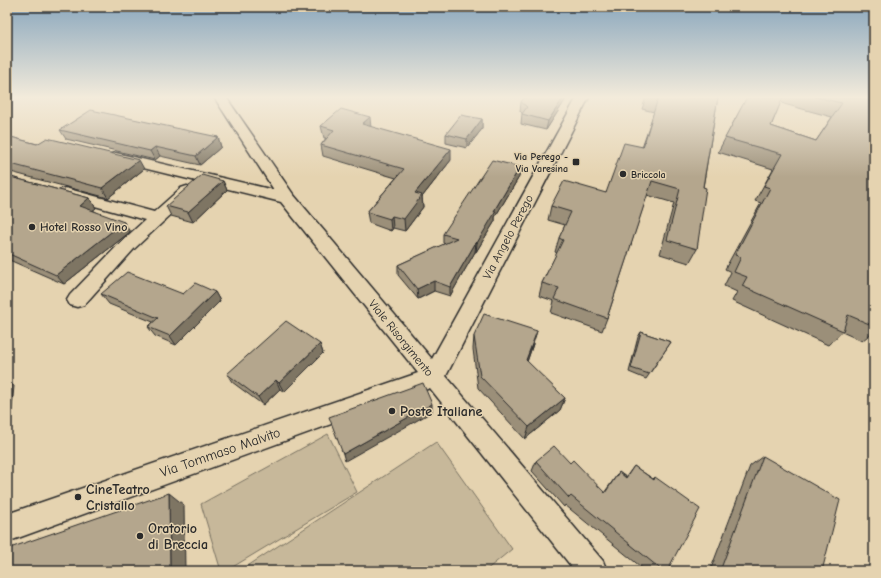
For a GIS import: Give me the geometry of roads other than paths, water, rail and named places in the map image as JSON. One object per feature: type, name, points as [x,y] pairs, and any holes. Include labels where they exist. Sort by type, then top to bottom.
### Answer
[{"type":"street","name":"Viale Risorgimento","points":[[238,124],[287,198],[593,571]]},
{"type":"street","name":"Via Angelo Perego","points":[[434,377],[568,124]]},
{"type":"street","points":[[101,153],[287,198]]},
{"type":"street","points":[[77,300],[128,245],[201,178]]},
{"type":"street","points":[[52,190],[157,218]]},
{"type":"street","name":"Via Tommaso Malvito","points":[[7,528],[434,377]]},
{"type":"place","name":"Via Perego - Via Varesina","points":[[576,162]]},
{"type":"place","name":"Briccola","points":[[623,174]]},
{"type":"place","name":"Hotel Rosso Vino","points":[[32,227]]},
{"type":"place","name":"Poste Italiane","points":[[392,411]]},
{"type":"place","name":"CineTeatro Cristallo","points":[[78,497]]},
{"type":"place","name":"Oratorio di Breccia","points":[[140,536]]}]
